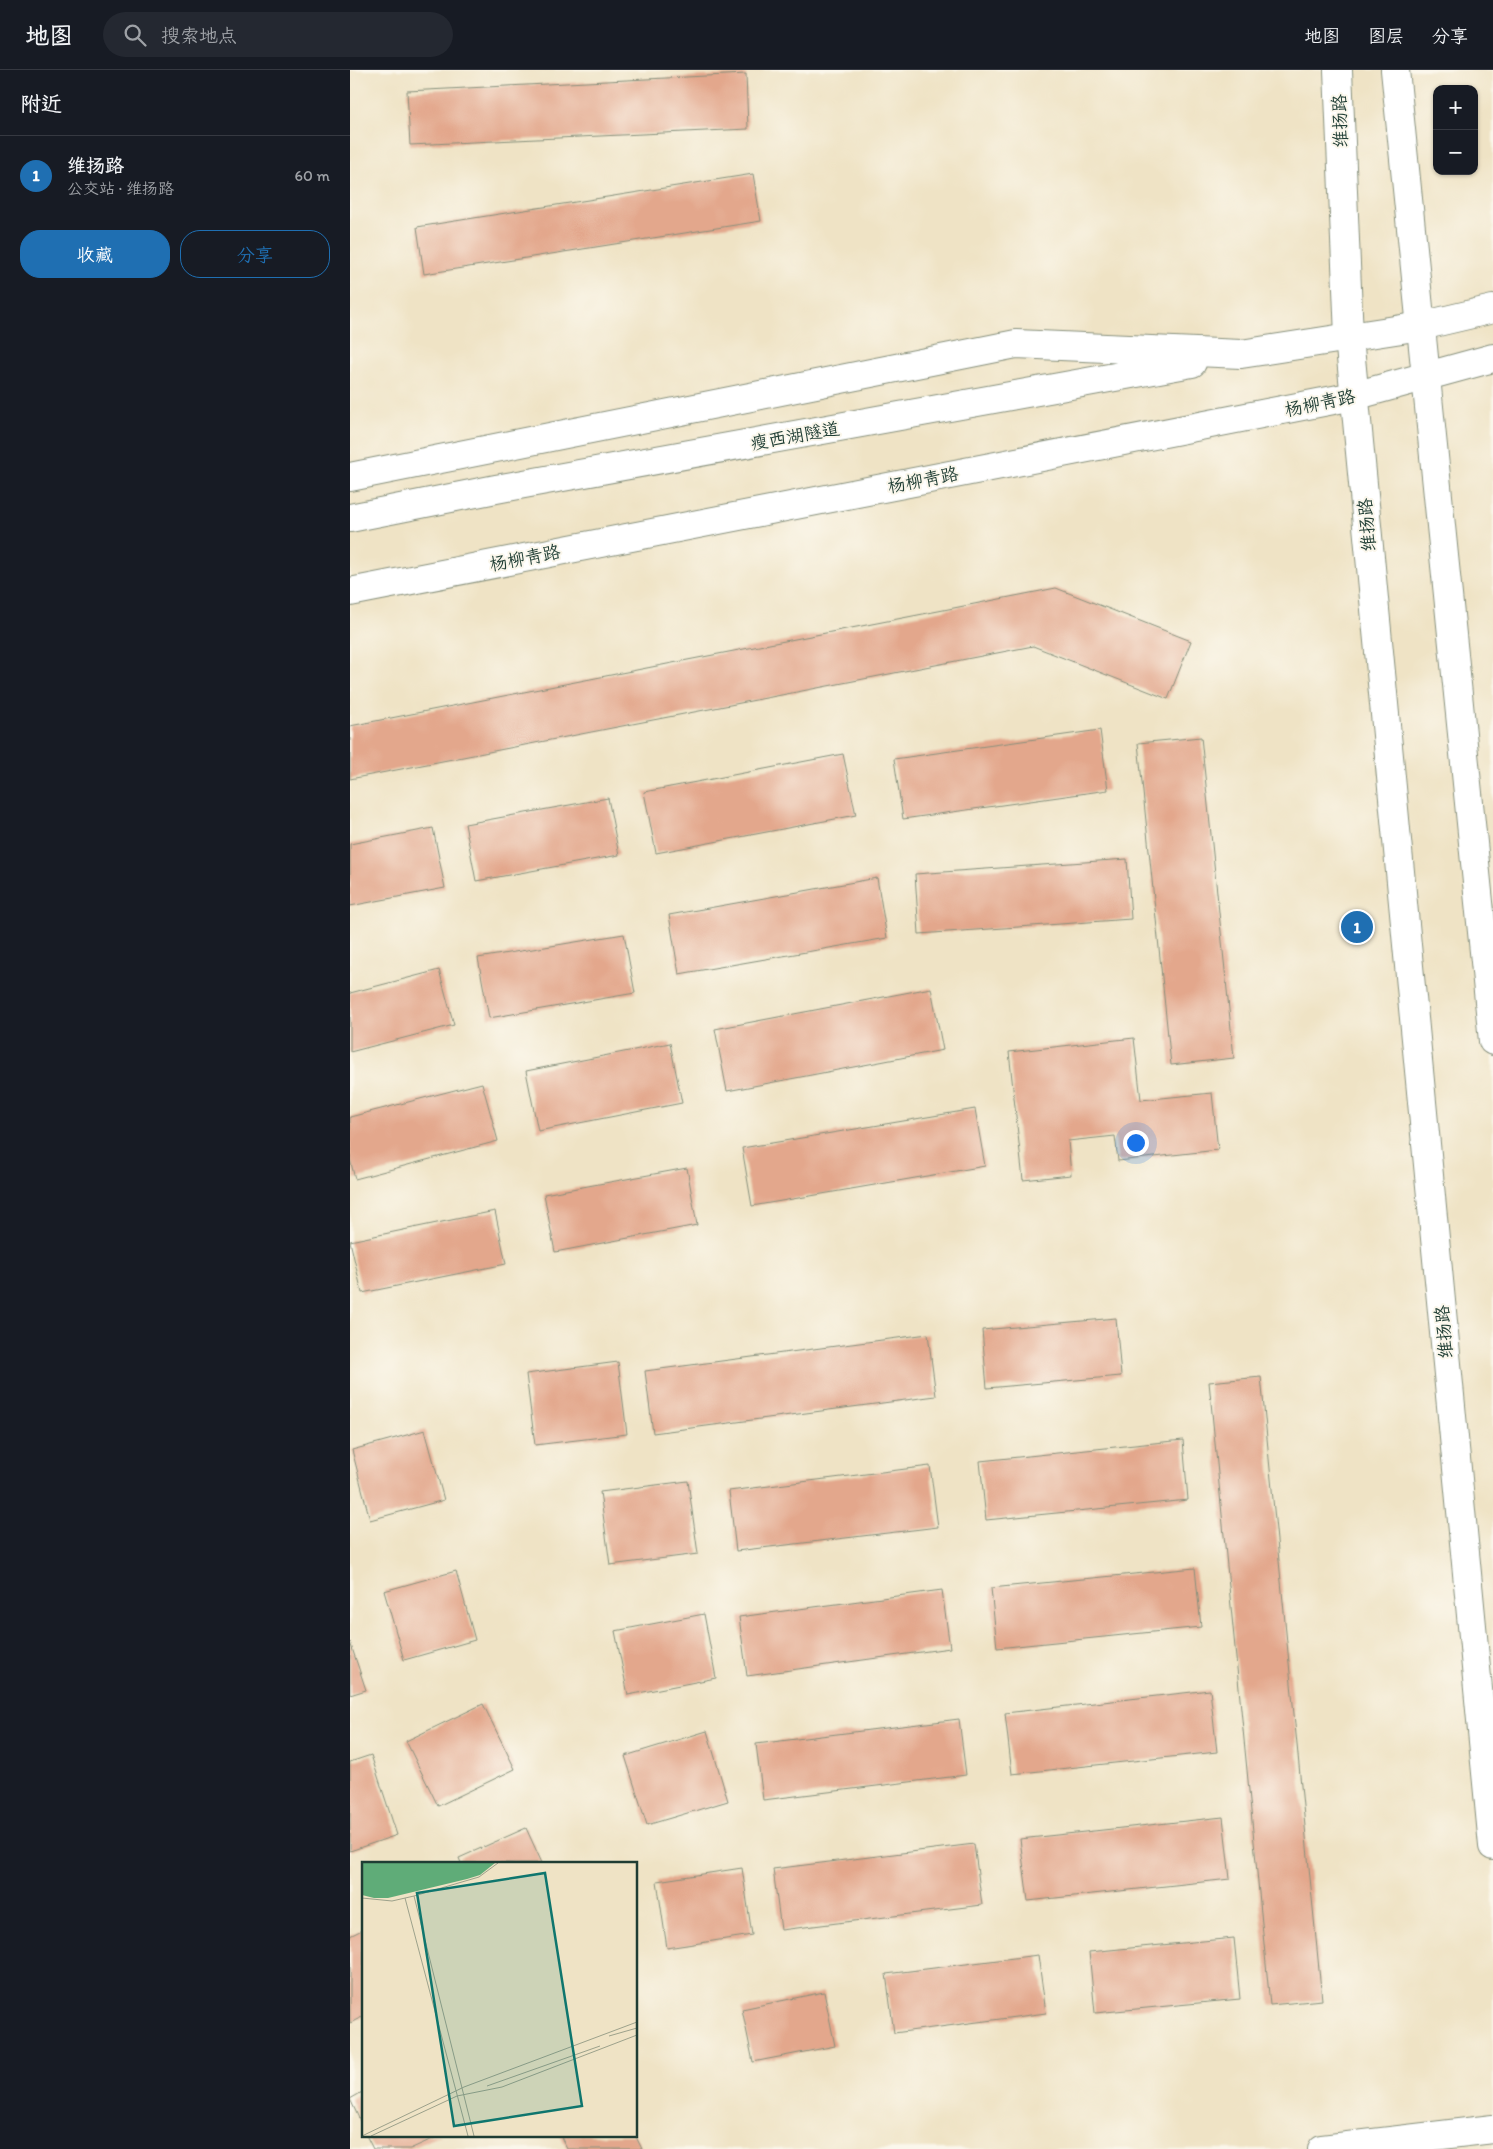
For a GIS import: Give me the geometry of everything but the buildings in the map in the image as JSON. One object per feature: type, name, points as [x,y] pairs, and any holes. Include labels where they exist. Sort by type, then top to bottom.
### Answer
[{"type":"main road","name":"维扬路","points":[[1338,70],[1349,337],[1354,396],[1493,1846]]},
{"type":"main road","points":[[1395,70],[1493,1041]]},
{"type":"main road","points":[[350,477],[1016,344],[1241,354],[1421,326],[1493,309]]},
{"type":"main road","name":"瘦西湖隧道","points":[[350,518],[496,489],[1241,354]]},
{"type":"main road","name":"杨柳青路","points":[[350,592],[1354,396],[1493,358]]},
{"type":"main road","points":[[1322,2149],[1493,2129]]},
{"type":"place","name":"维扬路","points":[[1357,927]]}]
